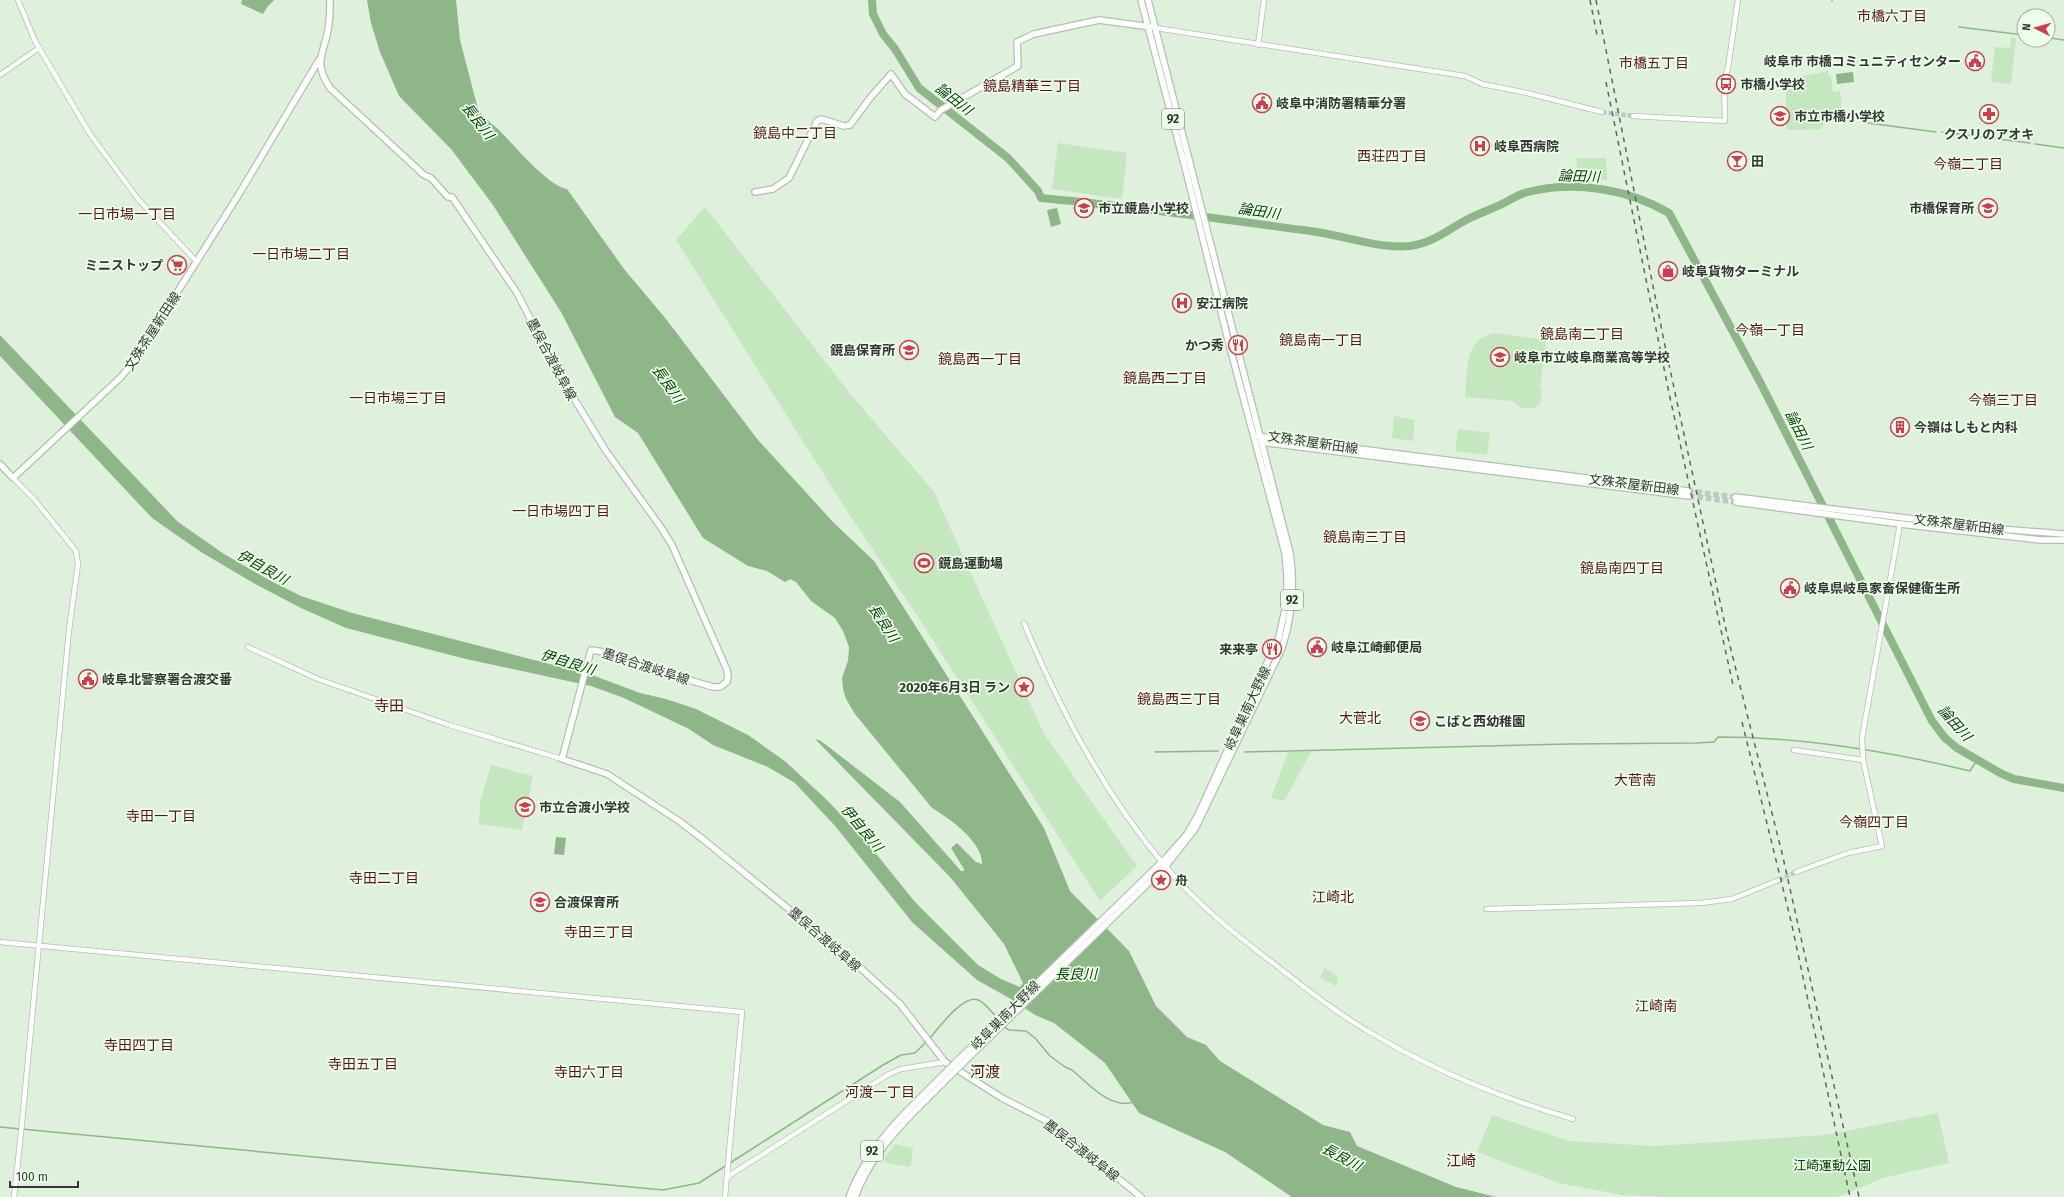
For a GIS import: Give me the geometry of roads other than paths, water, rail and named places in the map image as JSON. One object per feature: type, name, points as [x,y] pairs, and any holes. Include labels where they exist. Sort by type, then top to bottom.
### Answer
[{"type":"main road","name":"墨俣合渡岐阜線","points":[[330,0],[329,25],[320,60],[320,71],[324,80],[330,88],[424,175],[431,178],[448,197],[452,197],[517,293],[559,374],[606,451],[672,545],[708,626],[728,676],[724,684],[713,687],[647,668],[610,653],[591,650],[563,757],[607,774],[704,840],[855,963],[900,1004],[945,1062],[1002,1098],[1049,1122],[1142,1197]]},
{"type":"main road","name":"岐阜巣南大野線","points":[[849,1197],[865,1162],[874,1148],[960,1062],[1160,871],[1166,867],[1173,854],[1195,829],[1276,646],[1283,624],[1287,600],[1285,553],[1205,224],[1199,211],[1141,0]]},
{"type":"main road","name":"岐阜巣南大野線","points":[[1148,0],[1199,211],[1198,222],[1257,437]]},
{"type":"main road","points":[[755,192],[773,189],[789,178],[817,121],[821,119],[844,126],[850,125],[870,98],[891,74],[905,94],[935,117],[943,108],[1018,66],[1017,42],[1034,34],[1099,20],[1156,28]]},
{"type":"main road","name":"文殊茶屋新田線","points":[[13,478],[121,377],[134,361],[320,60]]},
{"type":"main road","name":"文殊茶屋新田線","points":[[1257,437],[1689,494],[1262,443],[1257,437]]},
{"type":"main road","name":"岐阜巣南大野線","points":[[1228,755],[1282,648],[1287,632],[1292,605],[1293,580],[1291,559],[1262,443]]},
{"type":"main road","points":[[0,464],[13,478]]},
{"type":"main road","name":"文殊茶屋新田線","points":[[1735,500],[1818,510],[1834,515],[1900,524],[2034,539],[2064,540]]},
{"type":"main road","name":"文殊茶屋新田線","points":[[1818,510],[1831,508],[1986,528],[2064,534]]},
{"type":"main road","name":"岐阜巣南大野線","points":[[976,1048],[1155,866],[1173,854]]},
{"type":"main road","name":"岐阜巣南大野線","points":[[855,1197],[861,1180],[880,1150],[908,1114]]},
{"type":"street","points":[[18,0],[26,23],[39,48],[90,134],[138,198],[196,262]]},
{"type":"street","points":[[1258,45],[1264,0]]},
{"type":"street","points":[[1633,116],[1725,121],[1724,81],[1728,68],[1738,0]]},
{"type":"street","points":[[1156,28],[1465,76],[1482,84],[1527,93],[1602,112]]},
{"type":"street","points":[[0,75],[39,48]]},
{"type":"street","points":[[13,478],[34,499],[76,551],[78,564],[69,630],[14,1197]]},
{"type":"street","points":[[1796,872],[1848,853],[1882,846],[1863,760],[1862,738],[1882,634],[1900,524]]},
{"type":"street","points":[[1024,623],[1059,704],[1071,727],[1124,814],[1166,867],[1207,910],[1249,946],[1349,1020],[1378,1037],[1465,1081],[1504,1097],[1573,1119]]},
{"type":"street","points":[[248,647],[318,679],[449,725],[563,757]]},
{"type":"street","points":[[1794,750],[1863,760]]},
{"type":"street","points":[[1486,909],[1701,903],[1732,899],[1779,880]]},
{"type":"street","points":[[0,942],[742,1012],[725,1197]]},
{"type":"street","points":[[727,1175],[735,1173],[889,1074],[901,1069],[945,1062]]},
{"type":"water","points":[[242,0],[274,0],[263,14],[241,4]]},
{"type":"water","name":"長良川","points":[[367,0],[456,0],[460,40],[480,112],[541,173],[559,186],[567,189],[624,269],[666,319],[758,440],[833,522],[874,561],[1044,828],[1070,891],[1129,951],[1156,1006],[1187,1037],[1206,1045],[1220,1061],[1323,1125],[1350,1132],[1357,1146],[1456,1187],[1496,1197],[1292,1197],[1225,1152],[1139,1113],[1105,1063],[1054,1023],[1035,1015],[1011,999],[977,980],[912,922],[836,827],[795,783],[768,767],[713,745],[689,729],[624,698],[591,686],[466,659],[346,628],[301,608],[257,585],[201,552],[152,518],[0,356],[0,335],[178,522],[224,554],[269,580],[301,596],[352,613],[592,675],[640,693],[666,699],[696,709],[748,735],[786,762],[829,802],[869,845],[915,902],[978,965],[1001,979],[1020,987],[1023,983],[1004,944],[950,877],[815,739],[821,741],[900,802],[961,871],[964,871],[964,869],[951,848],[957,843],[976,862],[982,864],[981,856],[971,839],[956,824],[932,808],[855,714],[846,699],[842,678],[848,661],[849,647],[843,631],[835,618],[811,601],[796,582],[790,579],[785,582],[767,571],[748,566],[703,538],[638,433],[615,417],[561,312],[493,205],[451,149],[399,96],[380,52],[371,23]]},
{"type":"water","points":[[1853,72],[1854,82],[1837,84],[1836,74]]},
{"type":"water","points":[[1057,208],[1061,224],[1051,227],[1047,210]]},
{"type":"water","points":[[556,837],[566,838],[564,855],[554,854]]},
{"type":"waterway","name":"論田川","points":[[872,0],[873,14],[883,34],[895,49],[919,88],[1008,158],[1038,191],[1041,198],[1243,222],[1322,233],[1373,244],[1398,246],[1410,246],[1426,242],[1468,219],[1519,195],[1546,188],[1582,187],[1600,189],[1636,198],[1669,213],[1760,382],[1932,721],[1945,738],[1957,748],[2002,774],[2014,779],[2064,788]]},
{"type":"waterway","points":[[1959,27],[2016,34]]},
{"type":"waterway","points":[[2056,39],[2064,40]]},
{"type":"waterway","points":[[1868,123],[1936,132]]},
{"type":"waterway","points":[[1942,132],[2030,143]]},
{"type":"waterway","points":[[2035,144],[2064,148]]},
{"type":"waterway","points":[[1245,752],[1569,744],[1696,743],[1714,742],[1718,737],[1780,740],[1845,747],[1909,758],[1970,771],[1977,760]]},
{"type":"waterway","points":[[1155,752],[1218,751]]},
{"type":"waterway","points":[[929,1039],[951,1014],[965,1002],[978,1000],[984,1003],[998,1019]]},
{"type":"waterway","points":[[1004,1027],[1009,1030],[1026,1031],[1035,1038],[1050,1056],[1065,1067],[1072,1070],[1092,1088],[1108,1099],[1116,1102],[1134,1102]]},
{"type":"waterway","points":[[730,1163],[883,1065],[901,1055],[915,1053],[926,1042]]},
{"type":"waterway","points":[[0,1127],[663,1190],[699,1183],[727,1165]]},
{"type":"tunnel","points":[[1602,112],[1633,116]]},
{"type":"tunnel","points":[[1688,491],[1735,497]]},
{"type":"tunnel","points":[[1689,496],[1736,502]]},
{"type":"tunnel","points":[[1779,880],[1796,872]]},
{"type":"railway","points":[[1590,0],[1597,35]]},
{"type":"railway","points":[[1596,0],[1665,346],[1727,634],[1782,853],[1859,1197]]},
{"type":"railway","points":[[1606,82],[1669,393],[1733,685]]},
{"type":"railway","points":[[1742,722],[1791,921],[1850,1197]]},
{"type":"place","name":"岐阜市 市橋コミュニティセンター","points":[[1975,61]]},
{"type":"place","name":"市橋小学校","points":[[1726,84]]},
{"type":"place","name":"岐阜中消防署精華分署","points":[[1262,103]]},
{"type":"place","name":"クスリのアオキ","points":[[1989,114]]},
{"type":"place","name":"市立市橋小学校","points":[[1780,116]]},
{"type":"place","name":"岐阜西病院","points":[[1480,146]]},
{"type":"place","name":"田","points":[[1737,161]]},
{"type":"place","name":"市立鏡島小学校","points":[[1084,208]]},
{"type":"place","name":"市橋保育所","points":[[1988,208]]},
{"type":"place","name":"ミニストップ","points":[[177,265]]},
{"type":"place","name":"岐阜貨物ターミナル","points":[[1668,271]]},
{"type":"place","name":"安江病院","points":[[1182,303]]},
{"type":"place","name":"かつ秀","points":[[1238,345]]},
{"type":"place","name":"鏡島保育所","points":[[909,350]]},
{"type":"place","name":"岐阜市立岐阜商業高等学校","points":[[1500,357]]},
{"type":"place","name":"今嶺はしもと内科","points":[[1900,427]]},
{"type":"place","name":"鏡島運動場","points":[[924,563]]},
{"type":"place","name":"岐阜県岐阜家畜保健衛生所","points":[[1790,588]]},
{"type":"place","name":"岐阜江崎郵便局","points":[[1317,647]]},
{"type":"place","name":"来来亭","points":[[1272,649]]},
{"type":"place","name":"岐阜北警察署合渡交番","points":[[88,679]]},
{"type":"place","name":"2020年6月3日 ラン","points":[[1024,687]]},
{"type":"place","name":"こばと西幼稚園","points":[[1420,721]]},
{"type":"place","name":"市立合渡小学校","points":[[525,807]]},
{"type":"place","name":"舟","points":[[1161,880]]},
{"type":"place","name":"合渡保育所","points":[[540,902]]},
{"type":"district","name":"市橋六丁目","points":[[1892,16]]},
{"type":"district","name":"市橋五丁目","points":[[1654,63]]},
{"type":"district","name":"鏡島精華三丁目","points":[[1032,86]]},
{"type":"district","name":"鏡島中二丁目","points":[[795,133]]},
{"type":"district","name":"西荘四丁目","points":[[1392,156]]},
{"type":"district","name":"今嶺二丁目","points":[[1968,164]]},
{"type":"district","name":"一日市場一丁目","points":[[127,214]]},
{"type":"district","name":"一日市場二丁目","points":[[301,254]]},
{"type":"district","name":"今嶺一丁目","points":[[1770,330]]},
{"type":"district","name":"鏡島南二丁目","points":[[1582,334]]},
{"type":"district","name":"鏡島南一丁目","points":[[1321,340]]},
{"type":"district","name":"鏡島西一丁目","points":[[980,359]]},
{"type":"district","name":"鏡島西二丁目","points":[[1165,378]]},
{"type":"district","name":"一日市場三丁目","points":[[398,398]]},
{"type":"district","name":"今嶺三丁目","points":[[2003,400]]},
{"type":"district","name":"一日市場四丁目","points":[[561,511]]},
{"type":"district","name":"鏡島南三丁目","points":[[1365,537]]},
{"type":"district","name":"鏡島南四丁目","points":[[1622,568]]},
{"type":"district","name":"鏡島西三丁目","points":[[1179,699]]},
{"type":"district","name":"寺田","points":[[389,706]]},
{"type":"district","name":"大菅北","points":[[1360,718]]},
{"type":"district","name":"大菅南","points":[[1635,780]]},
{"type":"district","name":"寺田一丁目","points":[[161,816]]},
{"type":"district","name":"今嶺四丁目","points":[[1874,822]]},
{"type":"district","name":"寺田二丁目","points":[[384,878]]},
{"type":"district","name":"江崎北","points":[[1333,897]]},
{"type":"district","name":"寺田三丁目","points":[[599,932]]},
{"type":"district","name":"江崎南","points":[[1656,1006]]},
{"type":"district","name":"寺田四丁目","points":[[139,1045]]},
{"type":"district","name":"寺田五丁目","points":[[363,1064]]},
{"type":"district","name":"寺田六丁目","points":[[589,1072]]},
{"type":"district","name":"河渡","points":[[985,1072]]},
{"type":"district","name":"河渡一丁目","points":[[880,1092]]},
{"type":"district","name":"江崎","points":[[1461,1161]]},
{"type":"water label","name":"伊自良川","points":[[263,567]]},
{"type":"water label","name":"伊自良川","points":[[568,662]]},
{"type":"water label","name":"伊自良川","points":[[862,828]]},
{"type":"park label","name":"江崎運動公園","points":[[1832,1165]]}]
